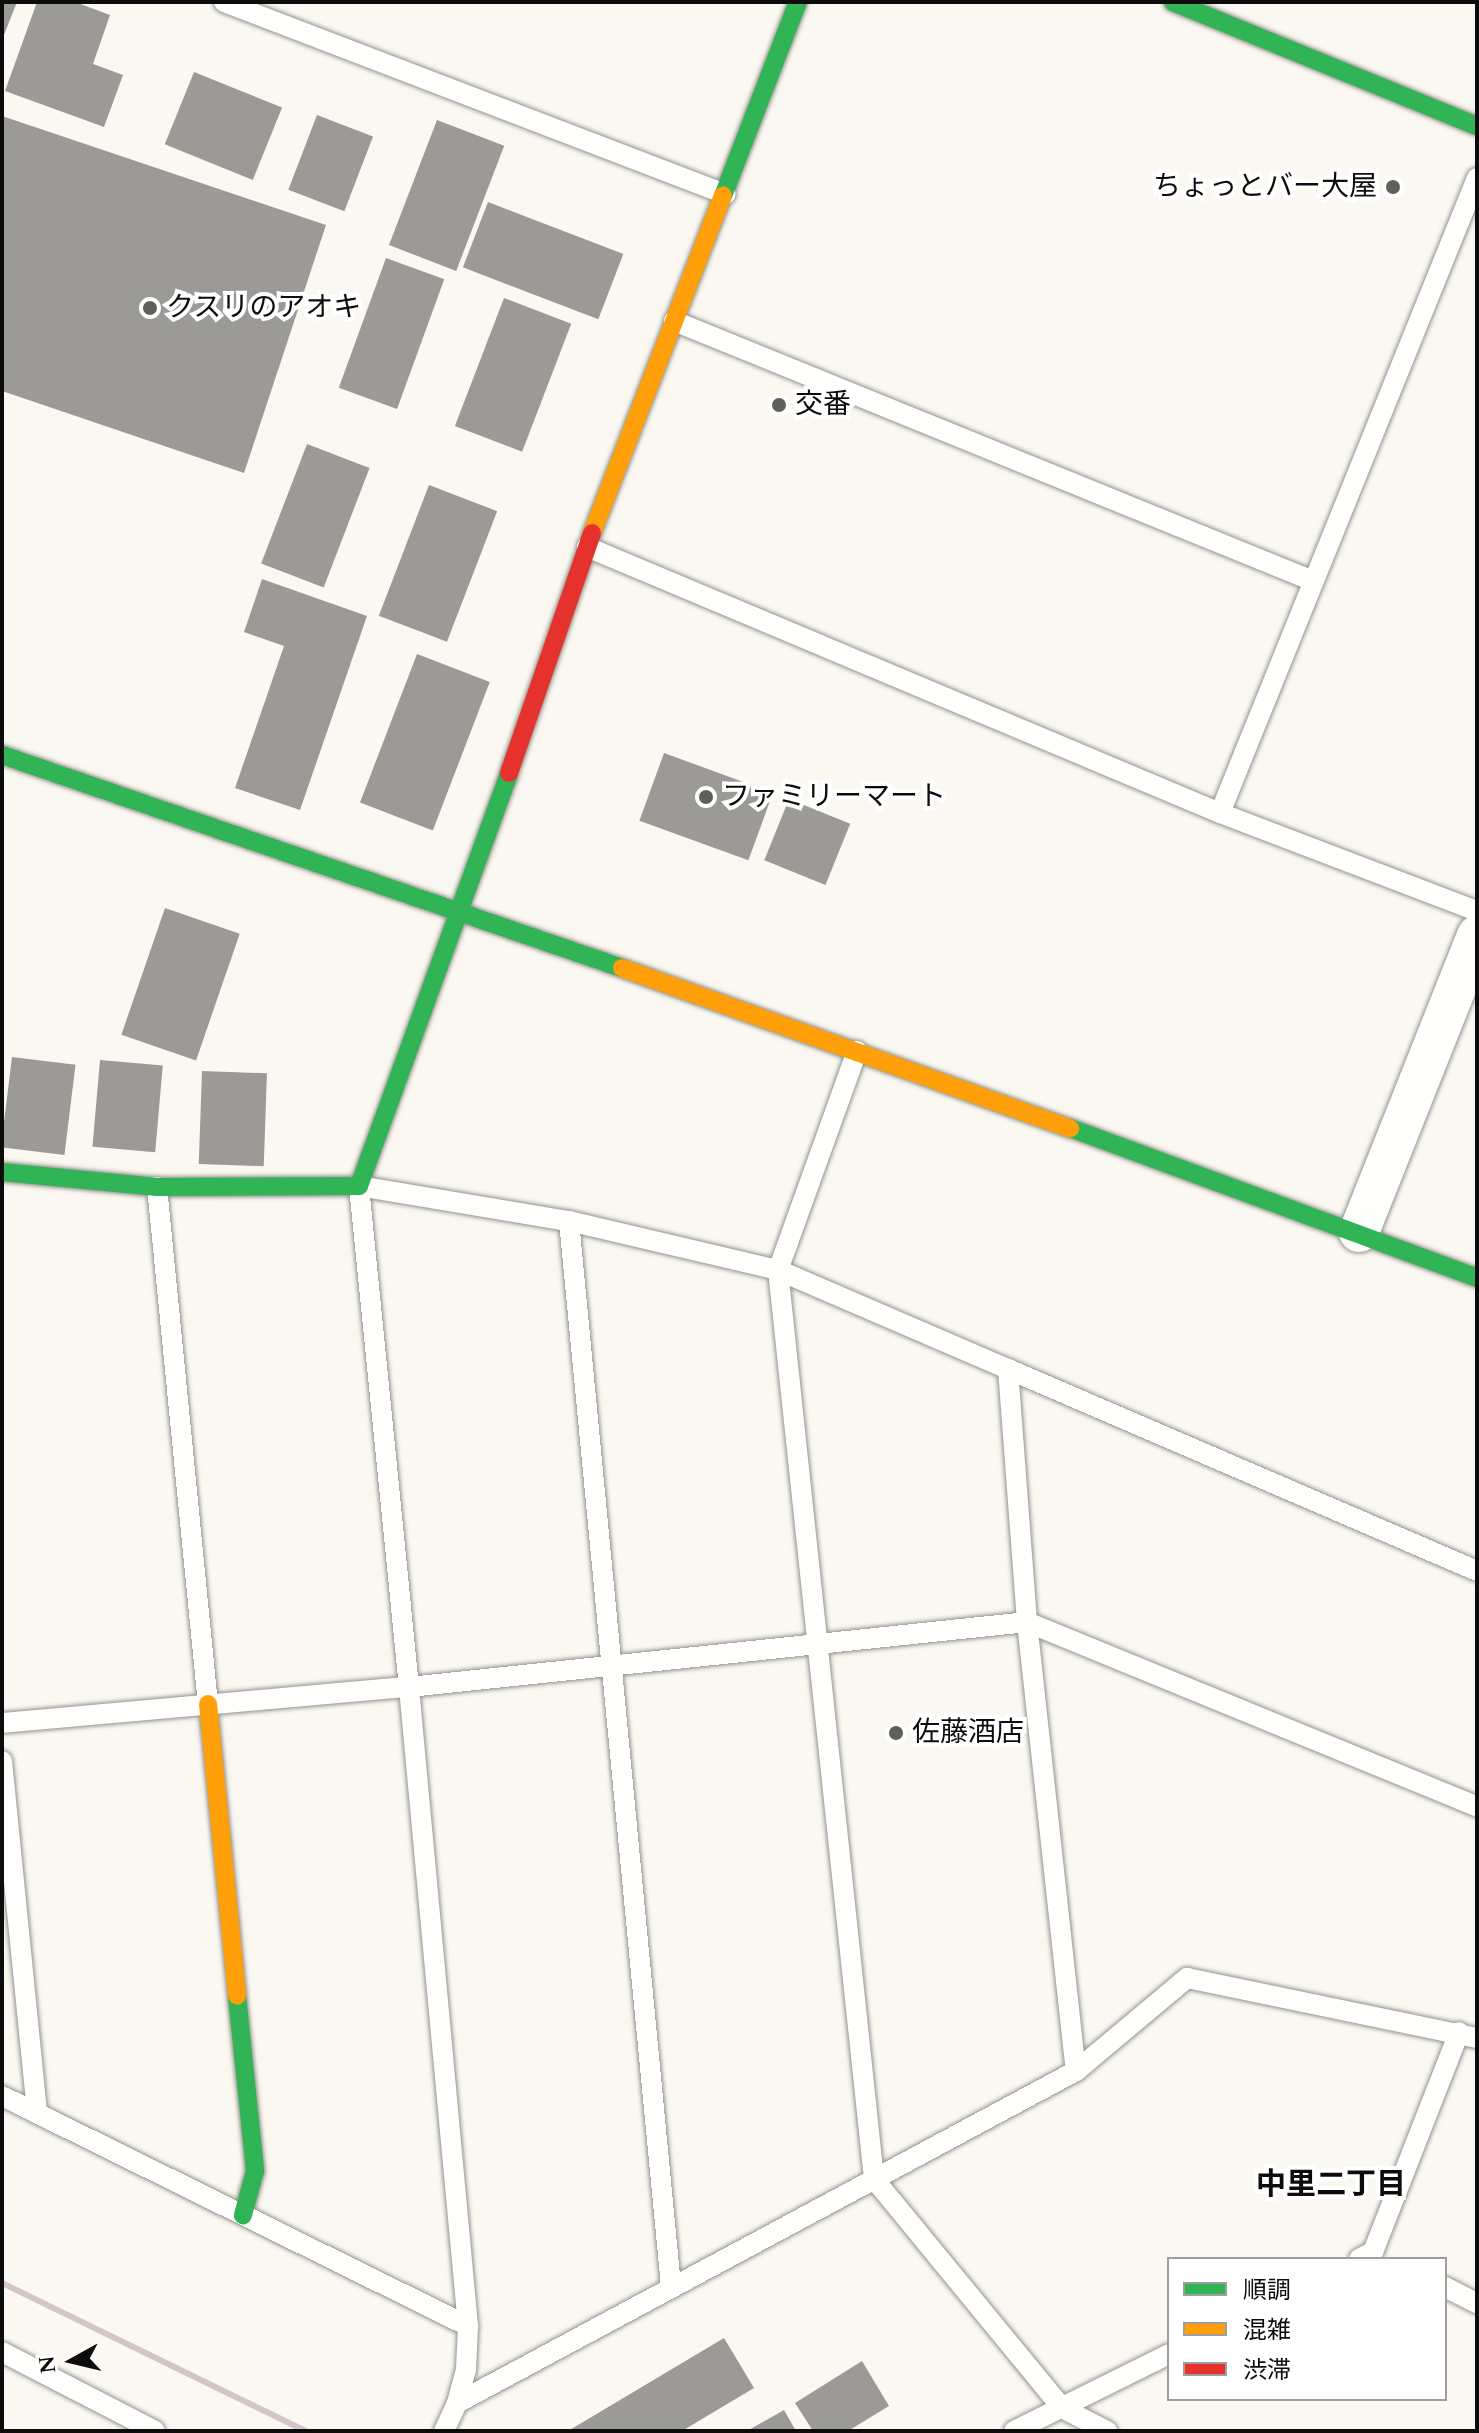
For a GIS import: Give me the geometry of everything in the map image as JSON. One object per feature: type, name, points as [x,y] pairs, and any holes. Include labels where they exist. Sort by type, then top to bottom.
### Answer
[{"type":"street","points":[[2,1172],[157,1187],[359,1186],[461,910],[587,547],[798,2]]},
{"type":"street","points":[[1173,2],[1477,126]]},
{"type":"street","points":[[2,755],[461,910],[1359,1232],[1477,1278]]},
{"type":"street","points":[[1359,1232],[1477,936]]},
{"type":"street","points":[[208,1704],[255,2171],[243,2215]]},
{"type":"lane","points":[[224,2],[725,194]]},
{"type":"lane","points":[[1220,813],[1477,178]]},
{"type":"lane","points":[[674,321],[1313,581]]},
{"type":"lane","points":[[587,547],[1220,813],[1477,911]]},
{"type":"lane","points":[[857,1051],[778,1270],[874,2179],[1062,2408],[1107,2431]]},
{"type":"lane","points":[[444,2431],[457,2403],[466,2370],[468,2326],[359,1186],[569,1221],[778,1270],[1477,1571]]},
{"type":"lane","points":[[157,1187],[208,1704]]},
{"type":"lane","points":[[569,1221],[671,2287]]},
{"type":"lane","points":[[1008,1369],[1027,1622],[1076,2071]]},
{"type":"lane","points":[[2,1723],[409,1687],[1027,1622],[1477,1807]]},
{"type":"lane","points":[[2,1761],[37,2113]]},
{"type":"lane","points":[[457,2403],[1076,2071],[1187,1978],[1468,2035],[1373,2257]]},
{"type":"lane","points":[[2,2096],[468,2326]]},
{"type":"lane","points":[[1447,2288],[1477,2303]]},
{"type":"lane","points":[[2,2352],[155,2431]]},
{"type":"lane","points":[[1014,2431],[1167,2355]]},
{"type":"building","points":[[2,2],[17,2],[2,40]]},
{"type":"building","points":[[37,2],[75,2],[110,15],[93,64],[123,75],[104,127],[5,91]]},
{"type":"building","points":[[194,72],[282,108],[253,180],[165,144]]},
{"type":"building","points":[[317,115],[373,137],[344,211],[288,190]]},
{"type":"building","name":"クスリのアオキ","points":[[2,116],[326,225],[244,473],[2,391]]},
{"type":"building","points":[[437,120],[504,146],[456,271],[389,245]]},
{"type":"building","points":[[488,202],[623,254],[598,319],[463,267]]},
{"type":"building","points":[[386,258],[444,279],[397,409],[339,388]]},
{"type":"building","points":[[504,298],[571,324],[522,452],[455,426]]},
{"type":"building","points":[[307,444],[370,468],[324,588],[261,563]]},
{"type":"building","points":[[429,485],[497,511],[447,642],[379,616]]},
{"type":"building","points":[[262,579],[367,616],[300,810],[235,788],[284,646],[244,632]]},
{"type":"building","points":[[417,654],[490,682],[433,830],[360,802]]},
{"type":"building","points":[[664,753],[773,793],[748,860],[639,821]]},
{"type":"building","points":[[789,799],[850,824],[825,885],[764,860]]},
{"type":"building","points":[[165,908],[240,934],[196,1060],[121,1035]]},
{"type":"building","points":[[12,1057],[76,1065],[64,1155],[2,1147]]},
{"type":"building","points":[[100,1060],[163,1065],[155,1152],[92,1147]]},
{"type":"building","points":[[202,1071],[267,1073],[264,1166],[199,1164]]},
{"type":"building","points":[[724,2338],[754,2388],[682,2431],[568,2431]]},
{"type":"building","points":[[862,2361],[889,2406],[848,2431],[813,2431],[795,2403]]},
{"type":"building","points":[[784,2410],[796,2431],[747,2431]]},
{"type":"railway","points":[[2,2283],[305,2431]]},
{"type":"traffic: fast","points":[[723,196],[798,2]]},
{"type":"traffic: fast","points":[[1173,2],[1477,126]]},
{"type":"traffic: fast","points":[[2,755],[622,968]]},
{"type":"traffic: fast","points":[[2,1172],[157,1187],[359,1186],[509,773]]},
{"type":"traffic: fast","points":[[1070,1128],[1477,1278]]},
{"type":"traffic: fast","points":[[237,1996],[255,2171],[243,2215]]},
{"type":"traffic: slow","points":[[592,533],[723,196]]},
{"type":"traffic: slow","points":[[622,968],[1070,1128]]},
{"type":"traffic: slow","points":[[208,1704],[237,1996]]},
{"type":"traffic: jam","points":[[509,773],[592,533]]},
{"type":"place","name":"ちょっとバー大屋","points":[[1393,187]]},
{"type":"place","name":"クスリのアオキ","points":[[150,308]]},
{"type":"place","name":"交番","points":[[779,405]]},
{"type":"place","name":"ファミリーマート","points":[[706,797]]},
{"type":"place","name":"佐藤酒店","points":[[896,1733]]},
{"type":"district","name":"中里二丁目","points":[[1331,2185]]}]
